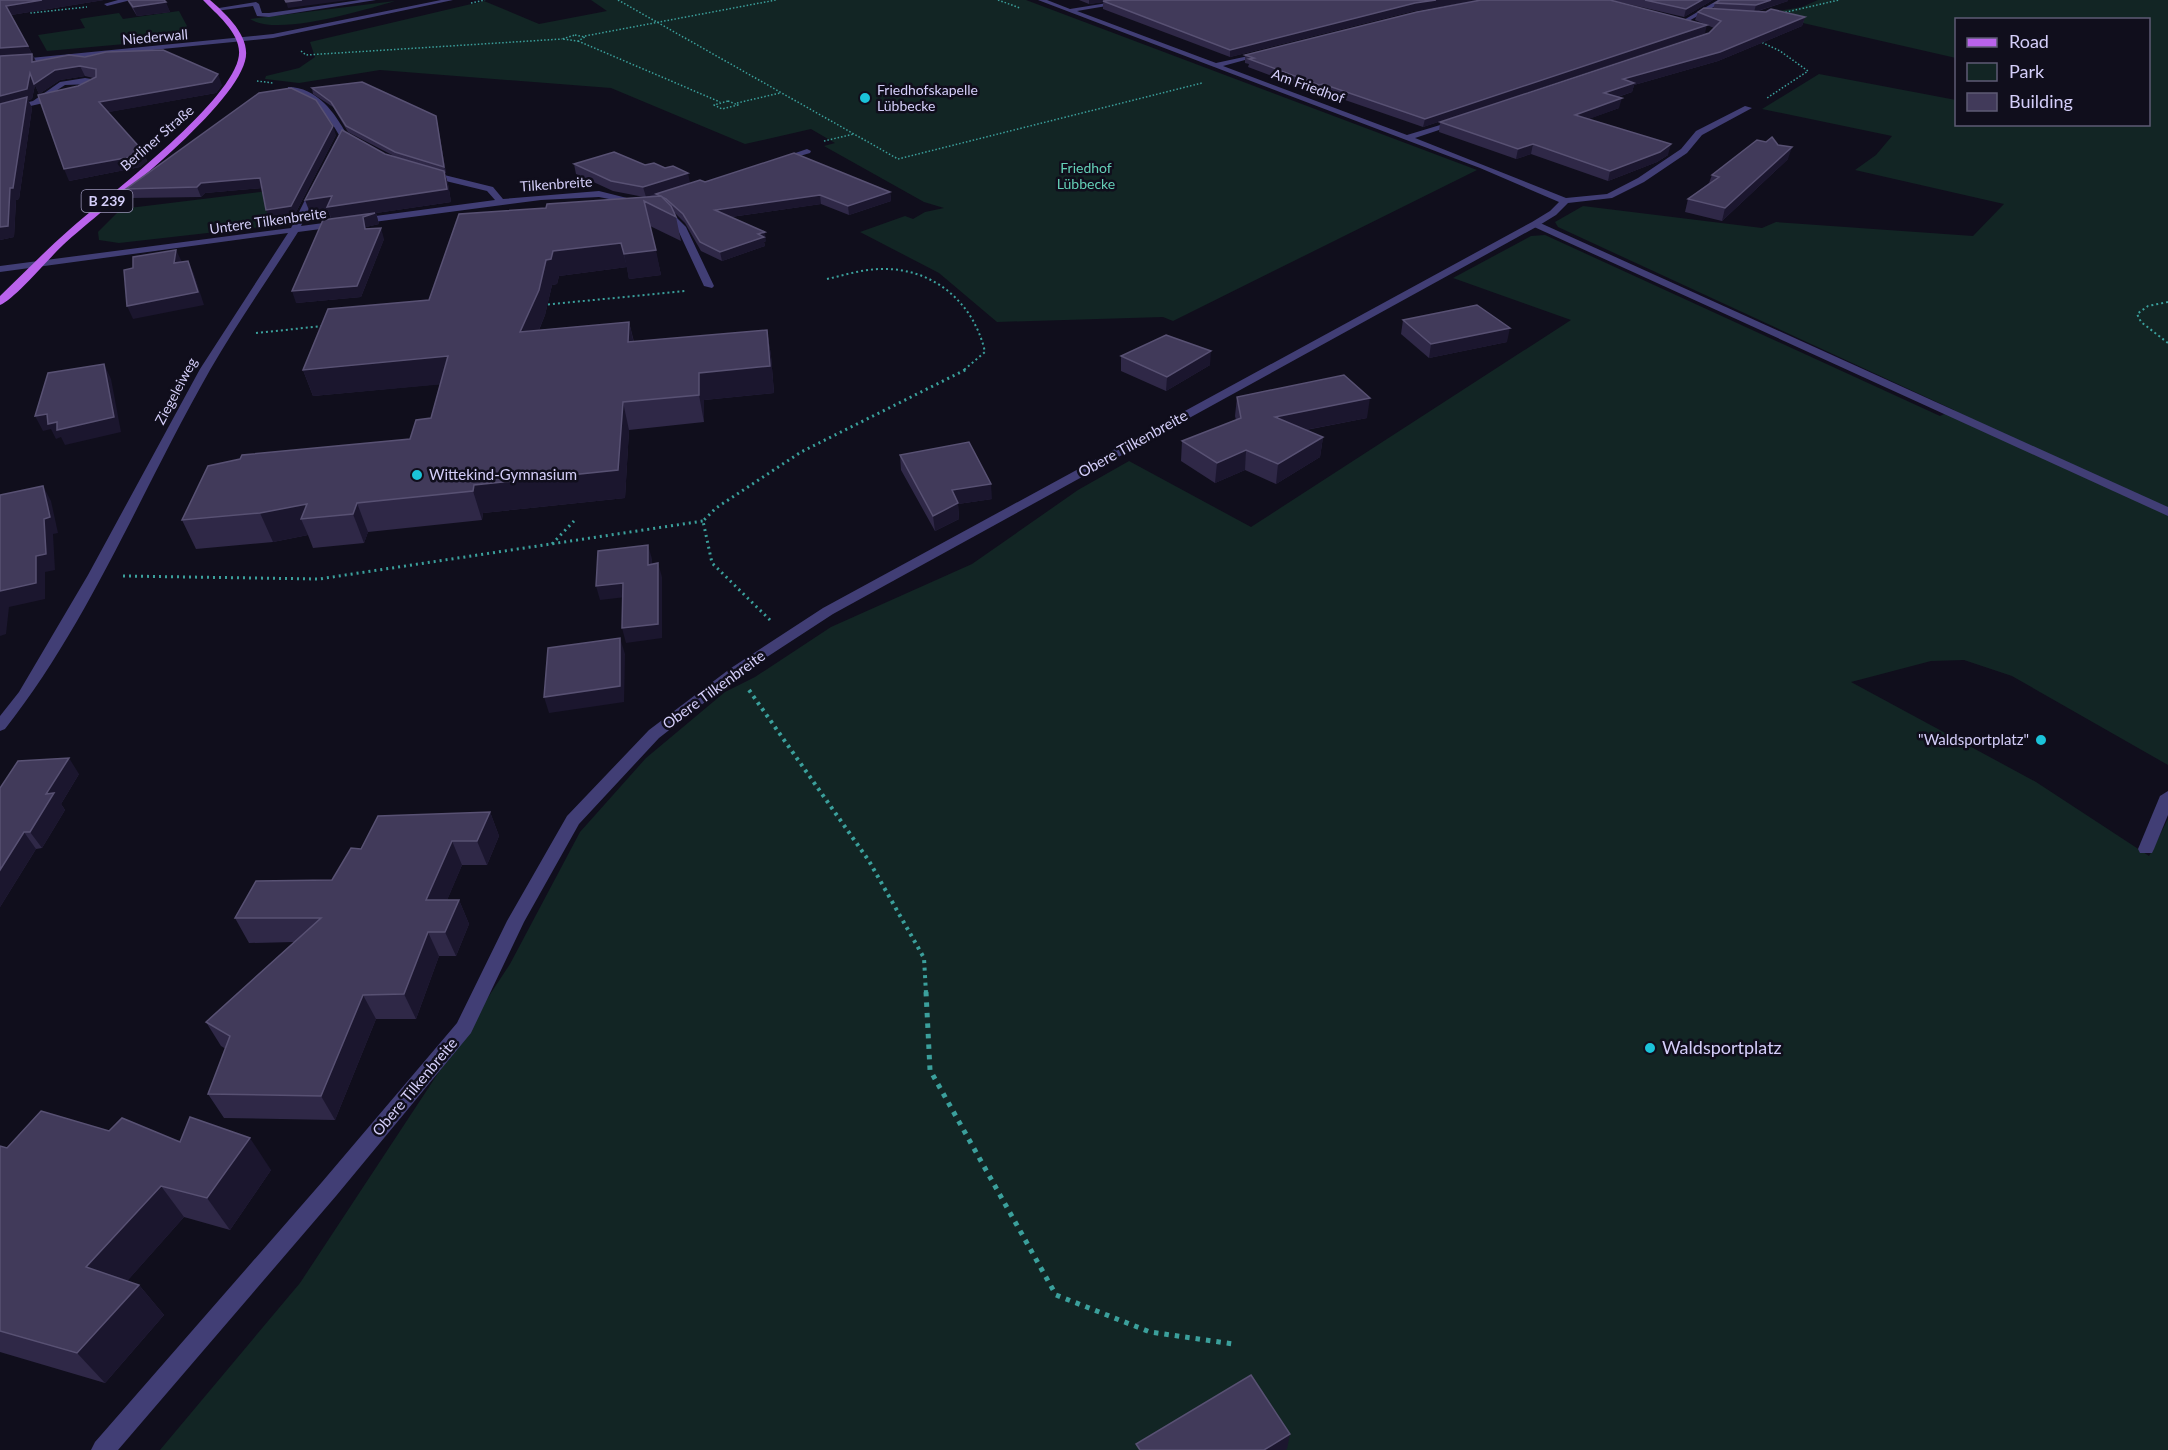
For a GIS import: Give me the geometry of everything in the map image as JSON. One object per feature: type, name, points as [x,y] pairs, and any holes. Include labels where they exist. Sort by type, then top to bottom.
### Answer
[{"type":"main road","points":[[206,0],[240,40]]},
{"type":"main road","name":"Berliner Straße","points":[[0,302],[38,263],[208,111],[234,80],[242,62],[240,40]]},
{"type":"street","points":[[107,4],[128,0]]},
{"type":"street","points":[[216,9],[256,4],[258,13],[263,15],[373,0]]},
{"type":"street","name":"Niederwall","points":[[0,63],[240,40],[290,33],[450,0]]},
{"type":"street","name":"Am Friedhof","points":[[1041,0],[1409,137],[1565,201]]},
{"type":"street","points":[[1069,11],[1139,0]]},
{"type":"street","points":[[1685,21],[1723,0]]},
{"type":"street","points":[[1702,13],[1714,15]]},
{"type":"street","points":[[1674,19],[1701,25]]},
{"type":"street","points":[[1215,66],[1269,52]]},
{"type":"street","points":[[36,102],[50,88],[60,83],[77,80],[95,82],[95,85],[78,92]]},
{"type":"street","points":[[291,89],[310,96],[330,109],[343,135],[353,141]]},
{"type":"street","points":[[0,111],[66,95]]},
{"type":"street","points":[[1565,201],[1609,196],[1641,180],[1684,151],[1699,133],[1748,108]]},
{"type":"street","points":[[1409,137],[1465,118]]},
{"type":"street","points":[[329,161],[343,135]]},
{"type":"street","points":[[774,161],[807,151]]},
{"type":"street","name":"Tilkenbreite","points":[[422,172],[490,189],[501,202],[598,194],[651,204],[667,212],[681,227],[709,286]]},
{"type":"street","name":"Ziegeleiweg","points":[[0,726],[25,694],[95,575],[205,369],[294,231],[320,180]]},
{"type":"street","name":"Obere Tilkenbreite","points":[[103,1450],[329,1189],[464,1028],[516,921],[573,820],[654,734],[736,671],[828,611],[1535,224],[1553,213],[1565,201]]},
{"type":"street","name":"Untere Tilkenbreite","points":[[0,269],[501,202]]},
{"type":"street","points":[[1535,224],[2168,512]]},
{"type":"street","points":[[2146,849],[2168,796]]},
{"type":"path","points":[[24,0],[31,13],[38,14],[107,4]]},
{"type":"path","points":[[618,0],[898,159],[1208,81]]},
{"type":"path","points":[[562,39],[572,35],[584,36],[776,0]]},
{"type":"path","points":[[1774,15],[1839,0]]},
{"type":"path","points":[[33,17],[38,14]]},
{"type":"path","points":[[578,41],[584,36]]},
{"type":"path","points":[[1748,108],[1788,86],[1808,71],[1780,51],[1750,38]]},
{"type":"path","points":[[300,49],[306,55],[562,39],[578,41],[720,102],[737,103],[780,93]]},
{"type":"path","points":[[259,75],[255,81],[269,82],[291,89]]},
{"type":"path","points":[[720,102],[714,107],[729,108],[738,105],[737,103]]},
{"type":"path","points":[[820,142],[854,134]]},
{"type":"path","points":[[95,575],[319,579],[703,521],[716,508],[801,452],[970,367],[985,352],[982,331],[969,307],[928,277],[885,269],[827,279]]},
{"type":"path","points":[[541,306],[681,292],[709,286]]},
{"type":"path","points":[[2168,302],[2148,306],[2138,314],[2141,322],[2168,343]]},
{"type":"path","points":[[225,336],[331,326]]},
{"type":"path","points":[[552,544],[574,521]]},
{"type":"path","points":[[703,521],[712,563],[787,638]]},
{"type":"path","points":[[736,671],[869,861],[924,958],[930,1070],[1056,1295],[1150,1332],[1233,1344]]},
{"type":"green space","name":"Friedhof Lübbecke","points":[[591,0],[1026,0],[1477,170],[1173,321],[1163,317],[997,322],[939,273],[860,232],[905,216],[913,219],[925,212],[944,208],[924,202],[824,146],[835,143],[811,129],[745,144],[611,88],[380,70],[299,83],[265,79],[266,76],[299,68],[315,57],[310,42],[484,1],[539,24],[607,11]]},
{"type":"green space","points":[[1818,0],[2168,0],[2168,765],[2012,676],[1964,660],[1931,661],[1851,682],[2036,782],[2149,856],[2168,819],[2168,1450],[160,1450],[300,1283],[510,964],[580,832],[646,758],[725,692],[755,677],[831,627],[972,564],[1078,490],[1129,461],[1251,527],[1571,320],[1453,278],[1531,236],[1545,235],[1940,416],[1954,410],[1558,227],[1555,222],[1583,206],[1762,228],[1776,222],[1973,236],[2004,204],[1855,170],[1876,155],[1892,136],[1762,109],[1819,74],[1955,100],[1955,126],[2150,126],[2150,18],[1955,18],[1955,58],[1781,18],[1772,12],[1802,7]]},
{"type":"green space","points":[[395,1],[300,24],[263,24],[250,19]]},
{"type":"green space","points":[[179,11],[187,26],[184,34],[147,42],[47,51],[38,35],[85,28],[80,19],[85,18],[119,13],[123,19]]},
{"type":"green space","points":[[308,186],[294,214],[278,225],[119,243],[99,240],[98,232],[121,209]]},
{"type":"building","points":[[0,0],[42,0],[6,6],[28,46],[0,48]]},
{"type":"building","points":[[128,0],[164,0],[166,2],[133,7]]},
{"type":"building","points":[[1436,0],[1415,3],[1230,50],[1103,1]]},
{"type":"building","points":[[1481,0],[1610,0],[1707,25],[1425,119],[1323,84],[1319,85],[1249,59],[1254,58],[1245,55],[1417,12]]},
{"type":"building","points":[[1645,0],[1702,0],[1686,9]]},
{"type":"building","points":[[1720,0],[1771,0],[1756,5],[1715,3]]},
{"type":"building","points":[[1704,8],[1766,12],[1771,9],[1805,17],[1720,52],[1623,79],[1634,83],[1604,93],[1622,98],[1575,115],[1671,144],[1660,152],[1610,171],[1533,144],[1518,149],[1440,122],[1709,33],[1721,21],[1698,12]]},
{"type":"building","points":[[163,50],[218,74],[212,82],[99,102],[142,150],[136,156],[64,169],[38,95],[78,86],[96,77],[96,69],[80,66],[55,70],[34,84],[30,73],[27,89],[0,96],[0,56],[32,54],[32,62],[69,55],[85,57],[106,52]]},
{"type":"building","points":[[362,82],[436,116],[444,167],[395,152],[346,126],[331,102],[312,88]]},
{"type":"building","points":[[291,88],[316,100],[333,126],[291,206],[266,210],[260,178],[201,183],[197,187],[126,189],[259,93]]},
{"type":"building","points":[[27,97],[13,188],[10,188],[8,226],[0,227],[0,104]]},
{"type":"building","points":[[342,130],[385,154],[444,171],[447,189],[327,207],[332,196],[305,200]]},
{"type":"building","points":[[1772,137],[1778,145],[1792,147],[1725,208],[1688,199],[1719,177],[1712,175],[1757,140],[1766,142]]},
{"type":"building","points":[[614,152],[645,165],[654,163],[665,168],[673,166],[688,173],[643,187],[611,181],[574,164]]},
{"type":"building","points":[[794,153],[890,192],[848,206],[820,195],[715,210],[765,232],[758,234],[764,237],[720,252],[700,242],[683,214],[666,199],[656,194],[700,180],[705,182]]},
{"type":"building","points":[[661,196],[671,206],[676,217],[644,201],[656,250],[624,254],[621,243],[553,251],[551,259],[546,260],[539,290],[520,332],[629,322],[628,342],[767,330],[770,366],[699,373],[699,395],[623,402],[618,470],[474,485],[473,491],[357,503],[353,514],[301,519],[307,504],[260,513],[182,520],[208,466],[240,459],[242,455],[410,439],[416,420],[431,418],[448,356],[303,370],[328,309],[429,300],[459,214],[546,208],[547,204]]},
{"type":"building","points":[[375,213],[363,217],[365,229],[381,228],[357,286],[292,291],[323,220]]},
{"type":"building","points":[[176,250],[174,263],[188,261],[198,292],[127,306],[124,270],[133,268],[133,257]]},
{"type":"building","points":[[1477,305],[1510,328],[1431,344],[1403,320]]},
{"type":"building","points":[[1166,335],[1211,351],[1167,377],[1121,356]]},
{"type":"building","points":[[104,364],[114,417],[57,430],[57,422],[48,424],[47,414],[35,416],[48,373]]},
{"type":"building","points":[[1344,375],[1370,398],[1275,417],[1323,437],[1278,464],[1246,450],[1217,463],[1182,441],[1241,418],[1237,397]]},
{"type":"building","points":[[969,442],[991,484],[952,490],[958,503],[933,516],[900,455]]},
{"type":"building","points":[[43,486],[50,517],[44,519],[46,554],[36,556],[36,583],[0,591],[0,495]]},
{"type":"building","points":[[648,545],[648,565],[658,563],[658,624],[622,628],[623,583],[596,586],[598,551]]},
{"type":"building","points":[[620,638],[620,686],[544,697],[548,648]]},
{"type":"building","points":[[69,758],[46,794],[54,793],[30,832],[24,832],[0,870],[0,788],[18,761]]},
{"type":"building","points":[[490,812],[477,841],[452,841],[426,900],[459,900],[445,932],[428,932],[404,994],[363,995],[321,1096],[208,1094],[230,1036],[206,1022],[321,918],[235,918],[256,881],[332,880],[351,848],[361,849],[378,816]]},
{"type":"building","points":[[41,1111],[109,1131],[122,1118],[180,1142],[190,1117],[250,1138],[207,1198],[161,1186],[86,1267],[139,1285],[77,1353],[0,1331],[0,1146],[7,1148]]},
{"type":"building","points":[[1251,1375],[1290,1434],[1264,1450],[1140,1450],[1136,1444]]},
{"type":"place","name":"Friedhofskapelle Lübbecke","points":[[865,98]]},
{"type":"place","name":"Wittekind-Gymnasium","points":[[417,475]]},
{"type":"place","name":"\"Waldsportplatz\"","points":[[2041,740]]},
{"type":"place","name":"Waldsportplatz","points":[[1650,1048]]}]
